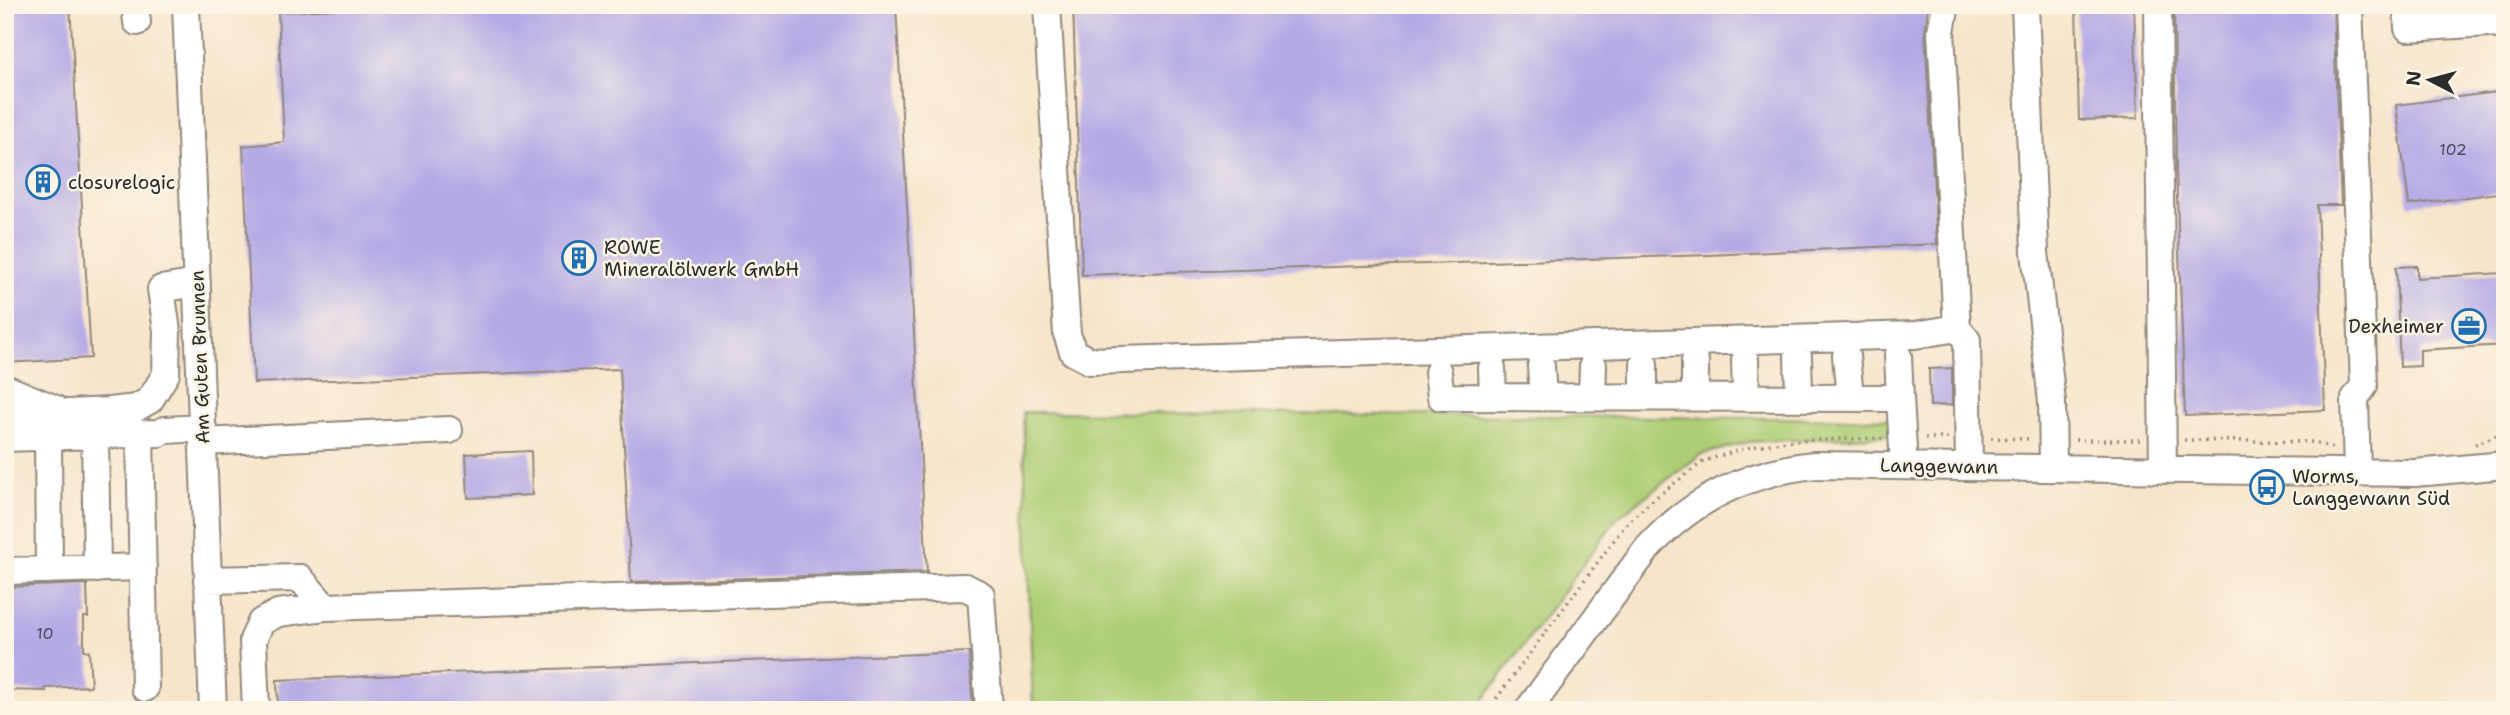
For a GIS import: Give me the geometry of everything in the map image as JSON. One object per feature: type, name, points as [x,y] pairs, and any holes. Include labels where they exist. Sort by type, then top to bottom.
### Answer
[{"type":"street","name":"Am Guten Brunnen","points":[[186,5],[213,710]]},
{"type":"street","points":[[1047,5],[1067,334],[1073,352],[1090,360],[1915,335],[1957,328]]},
{"type":"street","points":[[1946,5],[1941,31],[1957,328],[1967,340],[1969,467]]},
{"type":"street","points":[[2025,5],[2035,252],[2052,402],[2053,468]]},
{"type":"street","points":[[2158,5],[2163,470]]},
{"type":"street","points":[[2349,5],[2364,386],[2355,398],[2357,473]]},
{"type":"street","points":[[2407,5],[2408,28],[2489,23],[2505,27]]},
{"type":"street","points":[[5,416],[136,408],[150,400],[166,374],[167,331],[162,289],[198,283]]},
{"type":"street","points":[[1798,356],[1799,397]]},
{"type":"street","points":[[1846,356],[1850,397]]},
{"type":"street","points":[[1898,356],[1904,466]]},
{"type":"street","points":[[1745,360],[1746,397]]},
{"type":"street","points":[[1695,361],[1695,397]]},
{"type":"street","points":[[1644,364],[1644,397]]},
{"type":"street","points":[[1592,365],[1592,397]]},
{"type":"street","points":[[1541,366],[1543,397]]},
{"type":"street","points":[[1492,368],[1493,397]]},
{"type":"street","points":[[1438,372],[1441,397],[1900,398]]},
{"type":"street","points":[[5,388],[40,404],[68,412]]},
{"type":"street","points":[[5,438],[140,433],[203,435],[449,430]]},
{"type":"street","points":[[140,433],[145,688]]},
{"type":"street","points":[[95,435],[97,569]]},
{"type":"street","points":[[48,436],[50,570]]},
{"type":"street","name":"Langgewann","points":[[2456,469],[2505,450]]},
{"type":"street","name":"Langgewann","points":[[1528,710],[1665,528],[1690,509],[1738,482],[1788,468],[1815,465],[2415,473],[2505,465]]},
{"type":"street","points":[[5,571],[143,567]]},
{"type":"street","points":[[208,580],[300,578],[325,607]]},
{"type":"street","points":[[256,710],[253,640],[261,621],[278,613],[325,607],[965,587],[981,595],[989,710]]},
{"type":"green space","points":[[1023,412],[1894,419],[1895,435],[1748,442],[1700,455],[1617,518],[1476,710],[1033,710]]},
{"type":"building","name":"closurelogic","points":[[5,5],[70,5],[91,358],[5,363]]},
{"type":"building","name":"ROWE Mineralölwerk GmbH","points":[[419,5],[896,5],[927,572],[631,582],[620,369],[254,383],[243,146],[284,142],[278,12]]},
{"type":"building","points":[[1073,5],[1928,5],[1925,32],[1937,244],[1709,255],[1082,275]]},
{"type":"building","points":[[2076,5],[2134,5],[2138,118],[2079,120]]},
{"type":"building","points":[[2174,5],[2333,5],[2341,205],[2317,205],[2325,410],[2185,416],[2176,169]]},
{"type":"building","points":[[2505,91],[2505,192],[2409,205],[2396,105]]},
{"type":"building","name":"Dexheimer","points":[[2417,266],[2417,278],[2503,273],[2505,345],[2420,350],[2420,366],[2400,367],[2396,267]]},
{"type":"building","points":[[1952,368],[1952,405],[1930,406],[1929,369]]},
{"type":"building","points":[[531,451],[532,495],[468,498],[466,454]]},
{"type":"building","points":[[87,584],[88,617],[84,617],[84,650],[89,651],[91,686],[45,688],[46,691],[5,690],[5,587]]},
{"type":"building","points":[[969,652],[973,710],[278,710],[277,680]]},
{"type":"place","name":"closurelogic","points":[[43,182]]},
{"type":"place","name":"ROWE Mineralölwerk GmbH","points":[[579,258]]},
{"type":"place","name":"Dexheimer","points":[[2469,326]]},
{"type":"place","name":"Worms, Langgewann Süd","points":[[2267,487]]}]
